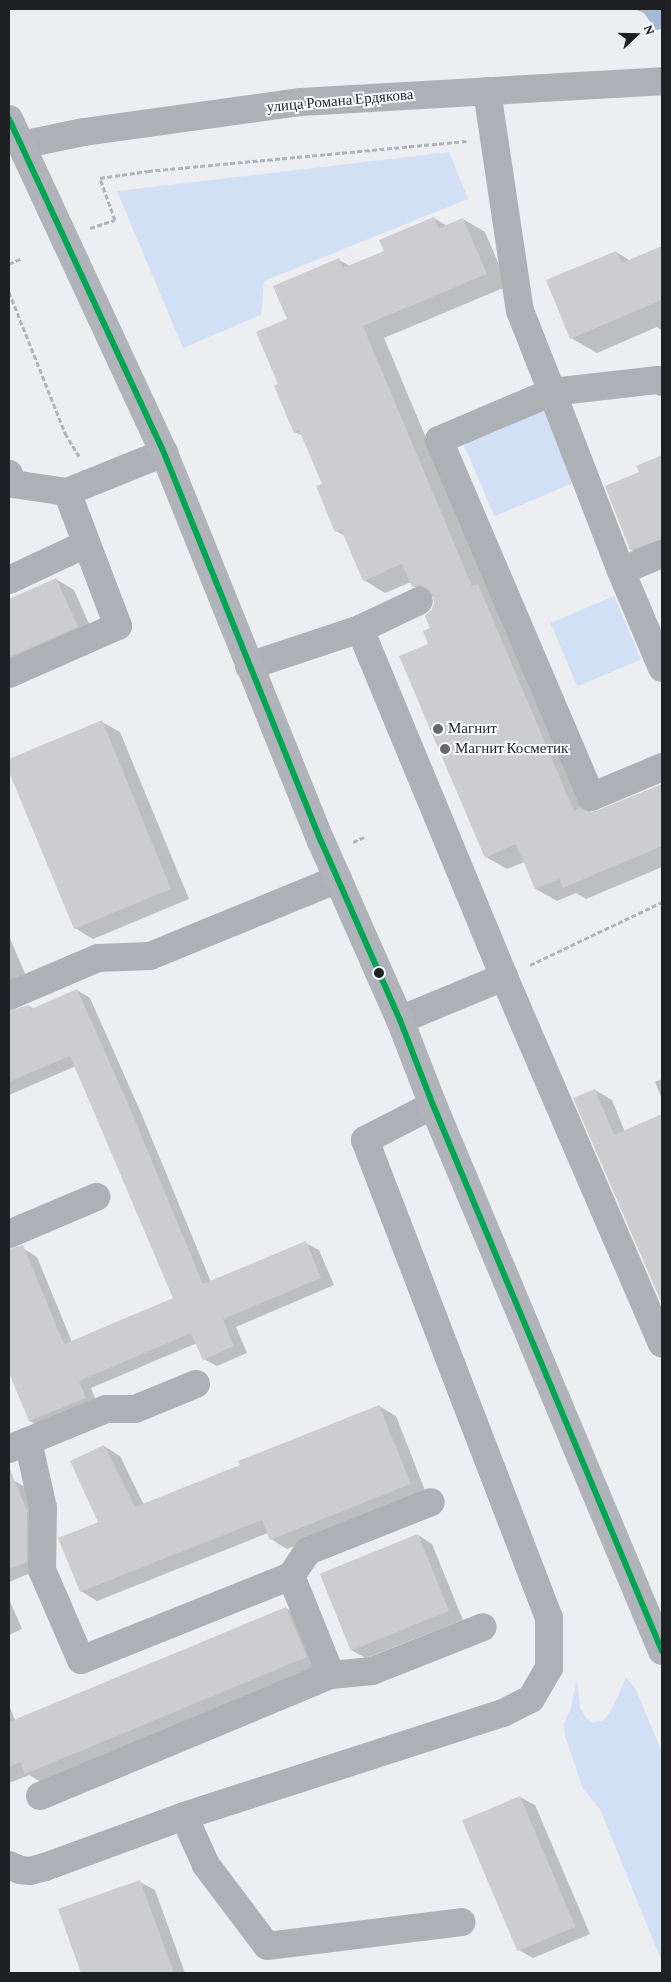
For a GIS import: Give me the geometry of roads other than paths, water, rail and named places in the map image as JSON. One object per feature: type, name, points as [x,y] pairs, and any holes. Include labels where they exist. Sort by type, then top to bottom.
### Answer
[{"type":"main road","points":[[9,119],[164,453],[338,880],[400,1020],[433,1105],[662,1651]]},
{"type":"street","name":"улица Романа Ердякова","points":[[21,145],[84,132],[301,102],[662,81]]},
{"type":"street","points":[[487,91],[520,311],[621,571],[662,668]]},
{"type":"street","points":[[662,382],[658,380],[552,392],[439,440],[591,797],[662,767]]},
{"type":"street","points":[[9,474],[13,484],[67,492],[164,453]]},
{"type":"street","points":[[9,674],[118,626],[67,492]]},
{"type":"street","points":[[9,580],[86,544]]},
{"type":"street","points":[[621,571],[662,554]]},
{"type":"street","points":[[250,666],[360,629],[419,601]]},
{"type":"street","points":[[360,629],[504,977],[662,1343]]},
{"type":"street","points":[[9,996],[98,958],[150,956],[338,880]]},
{"type":"street","points":[[400,1020],[504,977]]},
{"type":"street","points":[[9,1865],[20,1870],[30,1871],[45,1867],[184,1816],[503,1713],[531,1699],[549,1668],[549,1618],[365,1140],[433,1105]]},
{"type":"street","points":[[9,1234],[96,1197]]},
{"type":"street","points":[[196,1384],[135,1409],[106,1409],[18,1445],[43,1508],[42,1570],[81,1660],[291,1576],[308,1551],[431,1502]]},
{"type":"street","points":[[291,1576],[331,1676]]},
{"type":"street","points":[[40,1796],[331,1676],[372,1671],[483,1627]]},
{"type":"street","points":[[184,1816],[206,1866],[267,1946],[462,1922]]},
{"type":"place","name":"Магнит","points":[[438,729]]},
{"type":"place","name":"Магнит Косметик","points":[[445,749]]}]
